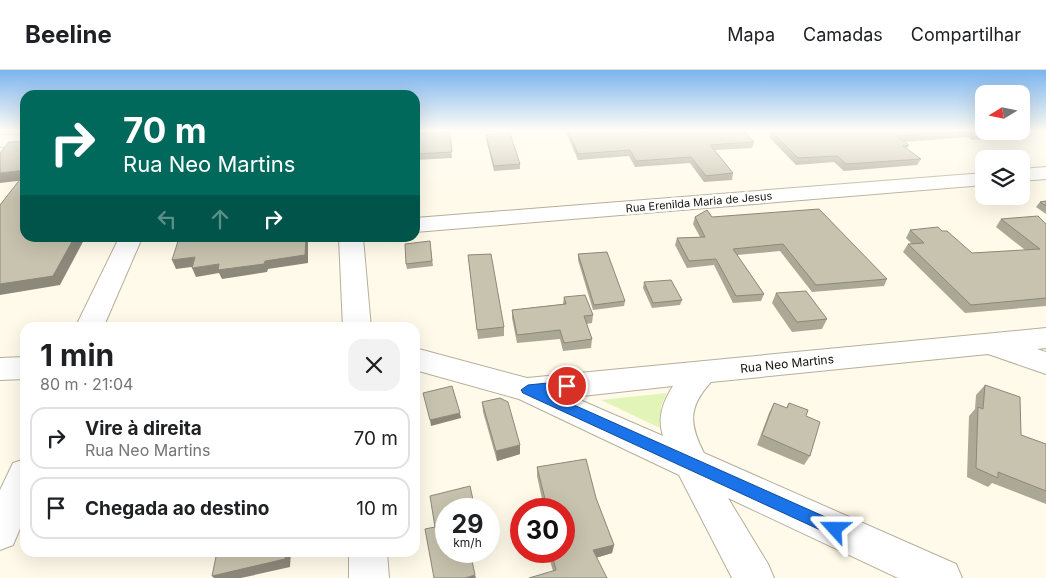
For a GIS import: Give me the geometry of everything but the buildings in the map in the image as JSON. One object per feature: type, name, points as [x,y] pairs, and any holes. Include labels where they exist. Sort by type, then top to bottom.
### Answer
[{"type":"street","points":[[1030,174],[1046,173]]},
{"type":"street","name":"Rua Erenilda Maria de Jesus","points":[[420,225],[975,179]]},
{"type":"street","points":[[92,322],[128,242]]},
{"type":"street","points":[[351,242],[357,322]]},
{"type":"street","name":"Rua Neo Martins","points":[[528,390],[1046,338]]},
{"type":"street","points":[[989,344],[1046,363]]},
{"type":"street","points":[[420,360],[528,390],[942,578]]},
{"type":"street","points":[[0,369],[20,368]]},
{"type":"street","points":[[703,372],[683,395],[676,419],[678,430],[692,464],[754,578]]},
{"type":"street","points":[[0,532],[20,486]]},
{"type":"street","points":[[368,557],[369,578]]},
{"type":"green space","points":[[667,393],[661,406],[662,429],[601,400]]},
{"type":"route","points":[[567,386],[528,390],[835,529]]}]
